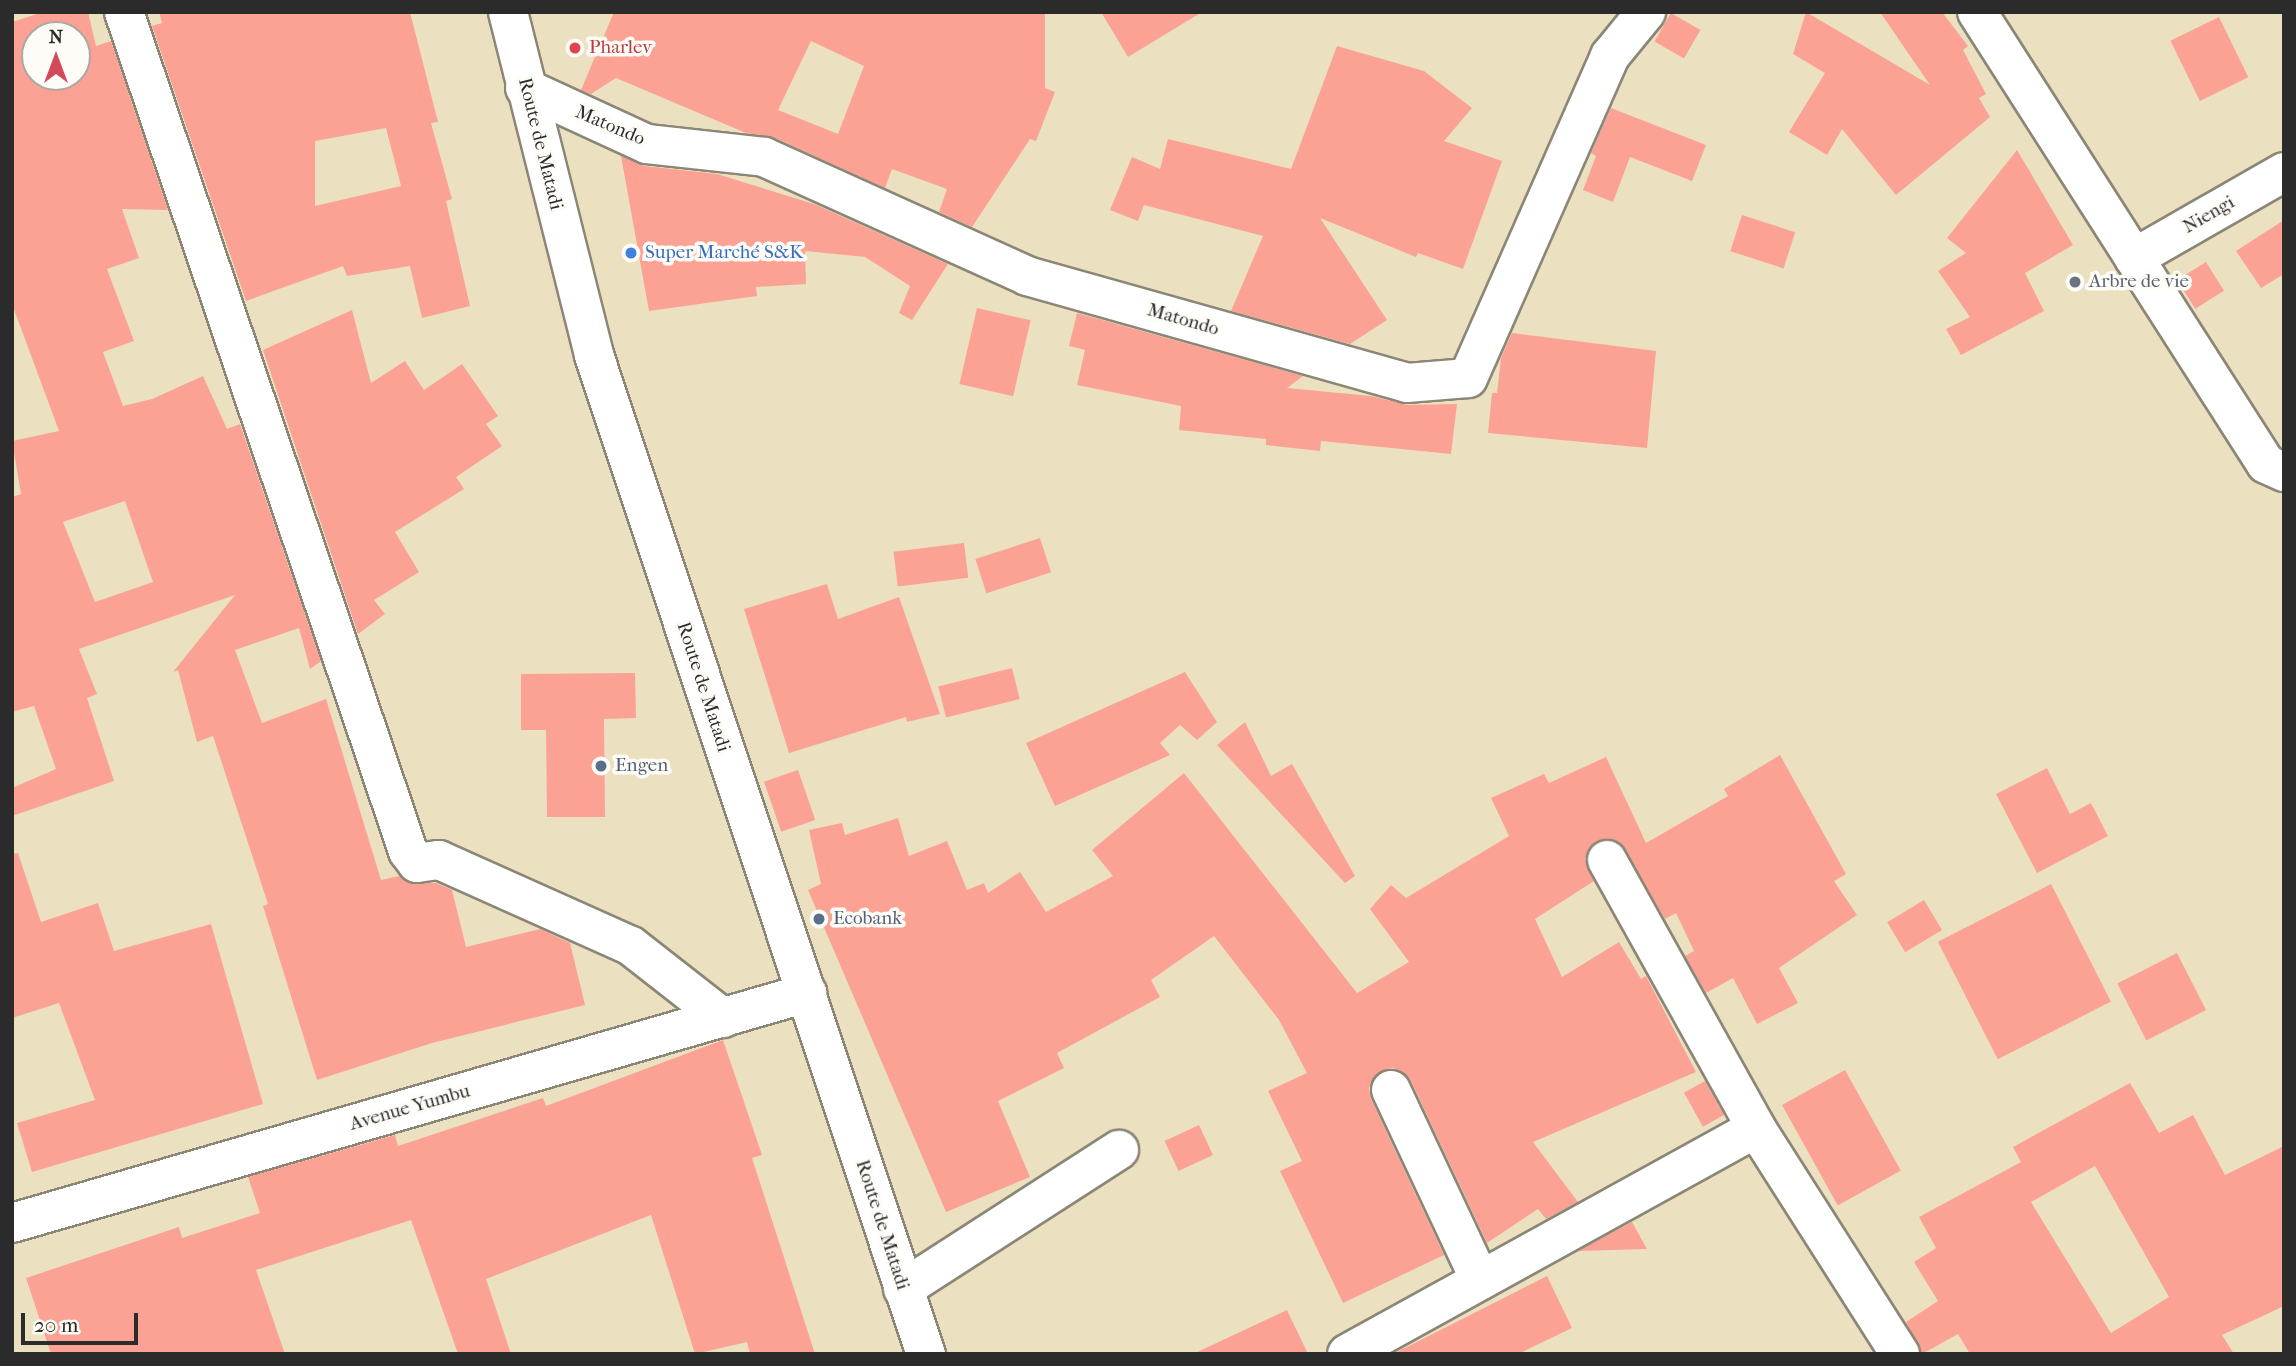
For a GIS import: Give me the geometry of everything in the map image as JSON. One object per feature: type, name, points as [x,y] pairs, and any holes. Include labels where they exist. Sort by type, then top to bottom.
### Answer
[{"type":"main road","points":[[124,12],[408,851],[416,863],[439,860],[631,946],[723,1018]]},
{"type":"main road","name":"Route de Matadi","points":[[508,12],[594,355],[926,1354]]},
{"type":"main road","name":"Matondo","points":[[525,88],[647,144],[764,158],[1027,276],[1407,383],[1468,378],[1610,56],[1646,12]]},
{"type":"main road","points":[[1977,12],[2266,464],[2282,472]]},
{"type":"main road","name":"Niengi","points":[[2134,258],[2284,172]]},
{"type":"main road","points":[[1607,860],[1756,1128],[1900,1354]]},
{"type":"main road","name":"Avenue Yumbu","points":[[12,1223],[807,993]]},
{"type":"main road","points":[[1391,1090],[1480,1280]]},
{"type":"main road","points":[[1347,1354],[1756,1128]]},
{"type":"main road","points":[[903,1289],[1119,1150]]},
{"type":"building","points":[[43,12],[88,12],[90,21],[21,21],[21,91],[91,91],[91,25],[96,46],[111,41],[168,210],[122,209],[139,258],[107,269],[134,341],[103,352],[123,406],[152,399],[203,376],[227,429],[240,424],[321,661],[310,669],[299,628],[235,650],[262,723],[326,699],[381,880],[399,876],[409,883],[436,883],[452,890],[466,947],[540,929],[570,943],[585,1005],[432,1043],[317,1080],[263,906],[268,904],[213,736],[197,742],[178,670],[173,672],[235,595],[79,649],[97,694],[87,698],[114,781],[12,816],[12,788],[56,769],[34,706],[12,712],[12,497],[21,494],[12,441],[59,431],[12,304],[12,22]],"holes":[[[125,501],[153,582],[95,602],[63,522]]]},
{"type":"building","points":[[159,12],[410,12],[438,122],[431,123],[452,199],[446,201],[470,306],[422,318],[410,266],[347,276],[343,266],[246,301],[152,26],[162,23]],"holes":[[[386,128],[401,186],[315,206],[315,141]]]},
{"type":"building","points":[[614,12],[1045,12],[1045,88],[1055,92],[1036,141],[1030,139],[972,227],[939,212],[947,189],[892,169],[885,188],[773,137],[746,133],[616,78],[591,94],[581,90]],"holes":[[[811,41],[864,66],[838,134],[778,110]]]},
{"type":"building","points":[[1101,12],[1202,12],[1128,57]]},
{"type":"building","points":[[1806,12],[1930,85],[1880,12],[1942,12],[1968,46],[1963,50],[1986,94],[1979,98],[1990,117],[1896,195],[1842,129],[1827,155],[1789,132],[1825,73],[1793,54]]},
{"type":"building","points":[[1671,13],[1700,30],[1684,59],[1654,42]]},
{"type":"building","points":[[2219,17],[2248,77],[2200,101],[2170,41]]},
{"type":"building","points":[[1337,46],[1424,71],[1472,108],[1444,141],[1502,161],[1463,269],[1418,253],[1416,257],[1320,218],[1387,320],[1350,344],[1231,311],[1263,236],[1144,205],[1138,221],[1110,210],[1132,157],[1160,169],[1168,139],[1291,169]]},
{"type":"building","points":[[1611,108],[1706,145],[1692,181],[1630,157],[1613,202],[1583,190],[1596,156],[1591,153]]},
{"type":"building","points":[[2017,150],[2073,245],[2025,273],[2044,311],[1961,355],[1946,329],[1970,317],[1938,271],[1966,253],[1947,238]]},
{"type":"building","points":[[621,156],[645,166],[717,174],[814,204],[948,264],[912,320],[899,313],[910,286],[865,257],[805,251],[806,284],[756,287],[757,296],[649,311]]},
{"type":"building","points":[[1742,215],[1795,232],[1784,268],[1730,251]]},
{"type":"building","points":[[2284,220],[2284,274],[2261,288],[2236,251]]},
{"type":"building","points":[[2206,262],[2224,291],[2195,309],[2177,280]]},
{"type":"building","points":[[977,308],[1031,320],[1013,396],[959,384]]},
{"type":"building","points":[[352,310],[371,383],[405,361],[424,390],[462,364],[498,416],[486,424],[502,446],[456,477],[464,489],[395,532],[419,572],[374,600],[385,614],[358,634],[263,350]]},
{"type":"building","points":[[1077,313],[1303,376],[1287,388],[1371,396],[1408,405],[1457,404],[1451,454],[1321,441],[1320,451],[1266,445],[1266,439],[1179,430],[1181,406],[1077,385],[1085,350],[1069,346]]},
{"type":"building","points":[[1512,333],[1656,351],[1647,448],[1488,433],[1492,393],[1497,393],[1501,358]]},
{"type":"building","points":[[1040,538],[1051,572],[986,593],[975,559]]},
{"type":"building","points":[[964,543],[968,578],[898,586],[894,552]]},
{"type":"building","points":[[827,584],[838,619],[899,597],[940,714],[907,722],[906,717],[789,753],[744,609]]},
{"type":"building","points":[[1012,668],[1020,699],[946,717],[938,686]]},
{"type":"building","points":[[1185,672],[1217,722],[1197,740],[1180,725],[1160,743],[1170,755],[1055,806],[1026,743]]},
{"type":"building","points":[[635,673],[636,718],[604,719],[605,817],[547,817],[546,730],[521,730],[521,674]]},
{"type":"building","points":[[1245,722],[1271,776],[1292,764],[1355,876],[1345,883],[1217,745]]},
{"type":"building","points":[[1780,755],[1846,874],[1834,881],[1857,915],[1779,968],[1798,1003],[1757,1024],[1733,978],[1706,993],[1685,956],[1694,951],[1676,913],[1665,919],[1619,842],[1596,841],[1585,859],[1594,881],[1535,919],[1562,977],[1619,942],[1641,979],[1646,976],[1696,1072],[1533,1142],[1578,1202],[1546,1219],[1538,1209],[1487,1243],[1411,1081],[1394,1068],[1381,1071],[1369,1087],[1371,1099],[1444,1255],[1343,1303],[1280,1171],[1302,1161],[1268,1091],[1307,1073],[1279,1020],[1214,936],[1151,980],[1160,997],[1057,1053],[1064,1068],[998,1101],[1030,1177],[946,1212],[808,890],[821,884],[809,830],[842,823],[845,835],[898,818],[909,856],[947,841],[967,890],[984,883],[988,893],[1020,872],[1046,912],[1113,876],[1092,850],[1184,773],[1357,993],[1409,962],[1370,909],[1391,885],[1406,898],[1509,836],[1491,798],[1544,774],[1549,783],[1606,757],[1646,843],[1728,796],[1724,789]]},
{"type":"building","points":[[2047,768],[2070,814],[2091,803],[2108,836],[2037,873],[1996,794]]},
{"type":"building","points":[[798,770],[815,820],[781,832],[764,782]]},
{"type":"building","points":[[18,853],[41,922],[98,903],[114,951],[211,924],[263,1104],[32,1172],[17,1123],[95,1100],[59,1003],[12,1018],[12,854]]},
{"type":"building","points":[[2051,884],[2111,1002],[1998,1059],[1938,942]]},
{"type":"building","points":[[1924,900],[1942,930],[1905,952],[1887,922]]},
{"type":"building","points":[[2177,953],[2206,1010],[2146,1040],[2117,983]]},
{"type":"building","points":[[723,1040],[762,1155],[752,1158],[815,1354],[750,1354],[747,1342],[695,1354],[651,1215],[486,1279],[511,1354],[458,1354],[411,1220],[256,1270],[285,1354],[51,1354],[26,1278],[179,1227],[182,1238],[260,1213],[248,1177],[395,1135],[398,1146],[543,1098],[546,1106]]},
{"type":"building","points":[[1845,1070],[1901,1171],[1838,1205],[1782,1105]]},
{"type":"building","points":[[1705,1081],[1724,1115],[1703,1127],[1684,1093]]},
{"type":"building","points":[[2130,1083],[2159,1133],[2193,1115],[2225,1175],[2284,1146],[2284,1306],[2222,1335],[2234,1354],[1970,1354],[1958,1334],[1922,1354],[1906,1322],[1938,1301],[1914,1262],[1936,1248],[1919,1217],[2021,1162],[2013,1147]],"holes":[[[2095,1166],[2169,1297],[2111,1333],[2031,1202]]]},
{"type":"building","points":[[1199,1125],[1213,1155],[1179,1171],[1165,1141]]},
{"type":"building","points":[[1632,1222],[1647,1249],[1578,1251]]},
{"type":"building","points":[[1547,1276],[1572,1328],[1518,1354],[1393,1354]]},
{"type":"building","points":[[1287,1310],[1308,1354],[1193,1354]]},
{"type":"place","name":"Pharlev","points":[[575,48]]},
{"type":"place","name":"Super Marché S&K","points":[[631,253]]},
{"type":"place","name":"Arbre de vie","points":[[2075,282]]},
{"type":"place","name":"Engen","points":[[601,766]]},
{"type":"place","name":"Ecobank","points":[[819,919]]}]
